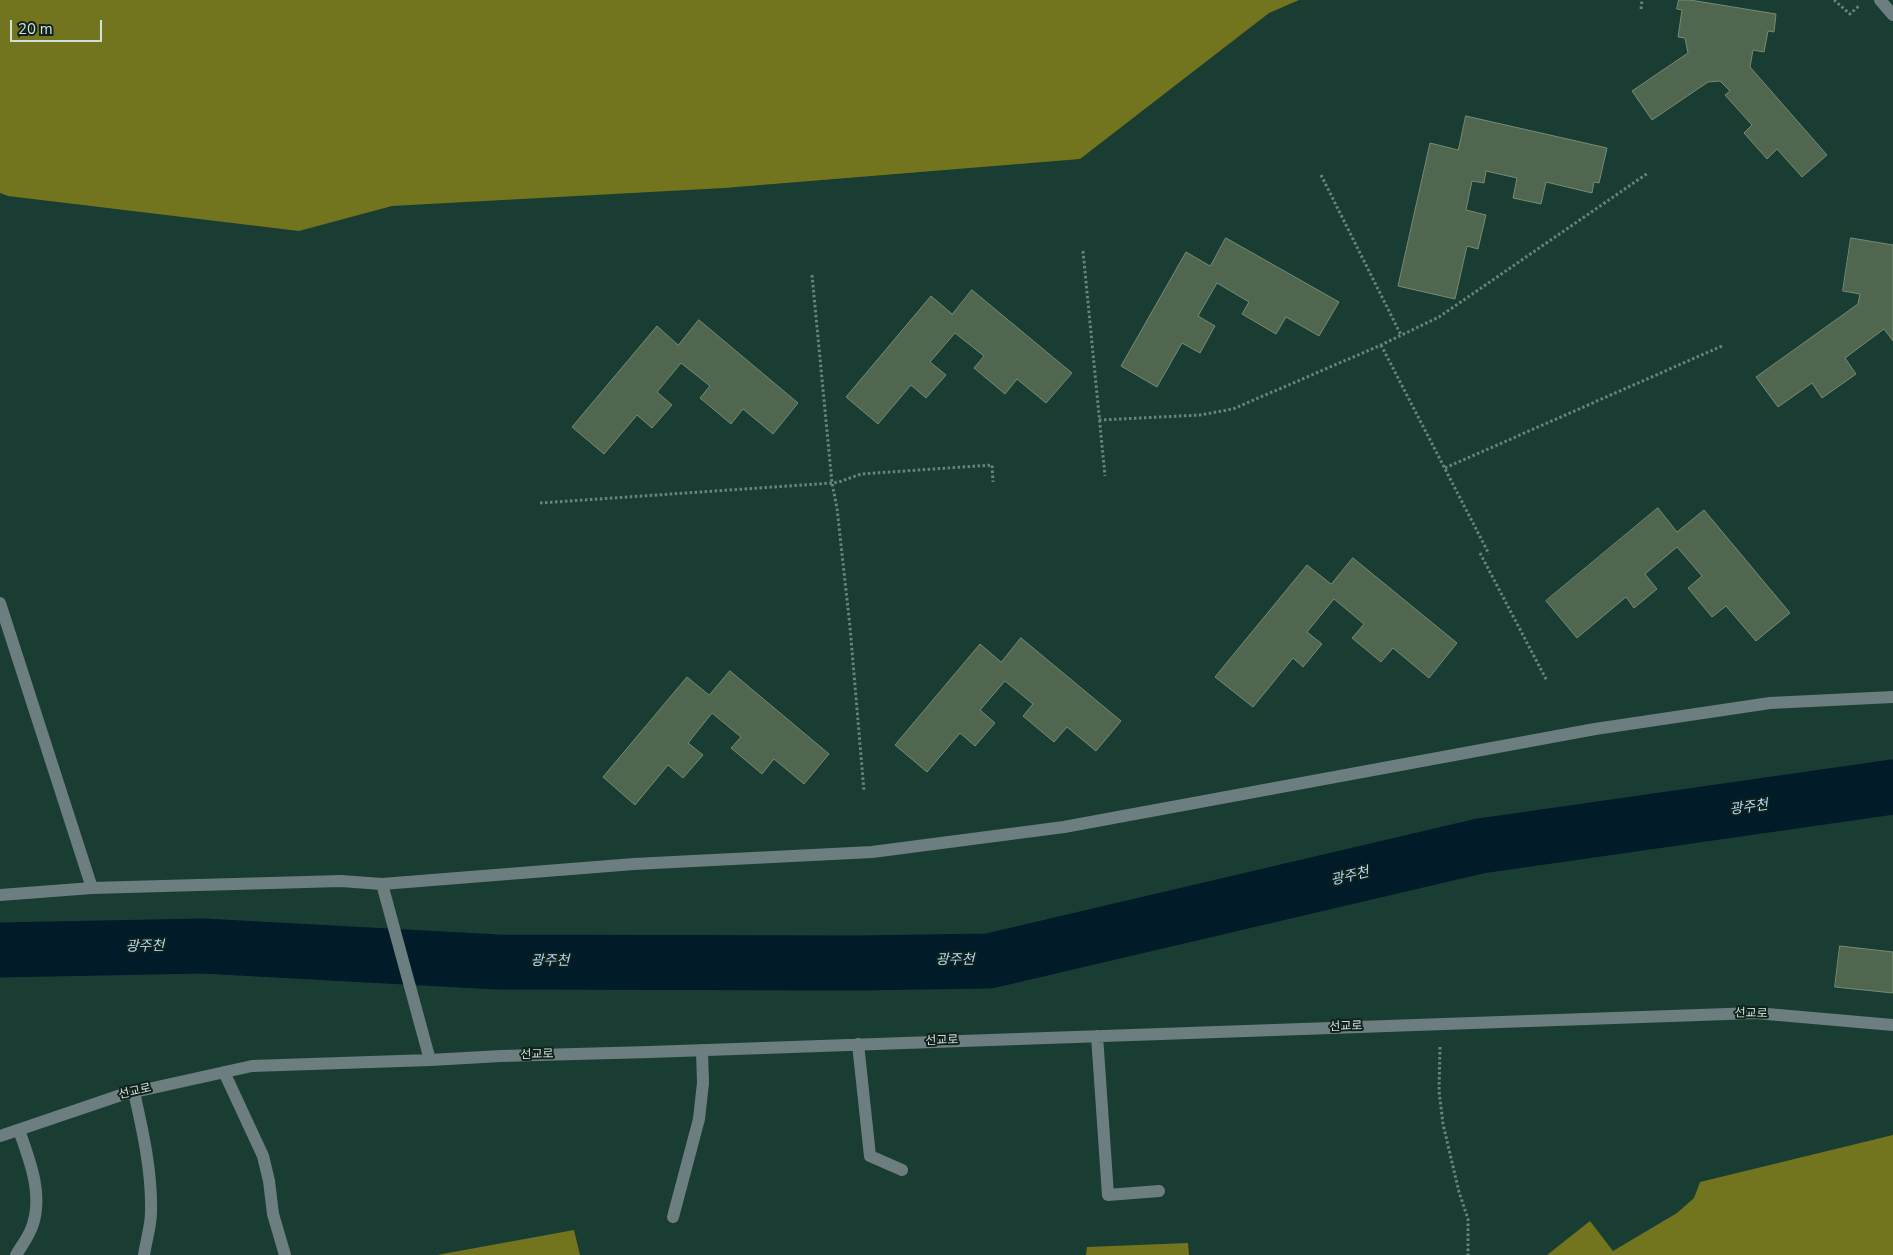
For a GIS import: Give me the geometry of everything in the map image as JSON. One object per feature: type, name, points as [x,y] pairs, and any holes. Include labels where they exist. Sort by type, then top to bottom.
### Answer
[{"type":"street","points":[[1880,0],[1893,15]]},
{"type":"street","points":[[0,603],[92,888]]},
{"type":"street","points":[[0,895],[92,888],[341,881],[382,884],[634,864],[872,852],[1064,827],[1594,729],[1770,703],[1893,697]]},
{"type":"street","points":[[382,884],[430,1060]]},
{"type":"street","name":"선교로","points":[[0,1136],[121,1095],[252,1066],[1756,1013],[1893,1025]]},
{"type":"street","points":[[1096,1036],[1108,1195],[1159,1192]]},
{"type":"street","points":[[858,1044],[870,1156],[902,1170]]},
{"type":"street","points":[[674,1216],[699,1119],[703,1083],[702,1050]]},
{"type":"street","points":[[224,1072],[263,1156],[269,1181],[273,1214],[285,1255]]},
{"type":"street","points":[[134,1092],[146,1143],[150,1184],[151,1214],[144,1255]]},
{"type":"street","points":[[16,1255],[33,1224],[37,1199],[32,1168],[19,1130]]},
{"type":"path","points":[[1641,9],[1642,0]]},
{"type":"path","points":[[1834,0],[1850,14],[1866,0]]},
{"type":"path","points":[[1099,420],[1200,415],[1233,409],[1381,344],[1439,317],[1648,173]]},
{"type":"path","points":[[1321,175],[1401,335]]},
{"type":"path","points":[[1083,251],[1104,476]]},
{"type":"path","points":[[812,275],[832,483],[837,508],[850,627],[864,791]]},
{"type":"path","points":[[1381,344],[1490,554]]},
{"type":"path","points":[[1445,468],[1722,346]]},
{"type":"path","points":[[540,503],[832,483],[861,474],[992,465],[993,482]]},
{"type":"path","points":[[1480,553],[1546,681]]},
{"type":"path","points":[[1441,1024],[1439,1091],[1443,1124],[1458,1192],[1468,1219],[1468,1255]]},
{"type":"shaded area","points":[[0,0],[1299,0],[1269,13],[1080,159],[724,188],[392,206],[299,231],[8,196],[0,193]]},
{"type":"shaded area","points":[[1893,1135],[1893,1255],[1547,1255],[1590,1221],[1613,1251],[1677,1213],[1694,1198],[1700,1182]]},
{"type":"shaded area","points":[[574,1230],[580,1255],[437,1255]]},
{"type":"shaded area","points":[[1188,1243],[1189,1255],[1086,1255],[1087,1247]]},
{"type":"building","points":[[1679,0],[1690,0],[1776,14],[1774,32],[1768,31],[1764,52],[1753,50],[1750,67],[1827,155],[1802,177],[1777,149],[1767,159],[1744,133],[1752,125],[1725,95],[1730,91],[1720,81],[1708,82],[1652,120],[1632,91],[1688,53],[1685,38],[1678,37],[1682,10],[1677,9]]},
{"type":"building","points":[[1466,116],[1607,148],[1599,183],[1594,182],[1592,193],[1546,182],[1541,204],[1513,198],[1517,178],[1486,171],[1484,183],[1472,181],[1466,210],[1486,215],[1478,249],[1467,246],[1455,299],[1398,286],[1430,143],[1458,150]]},
{"type":"building","points":[[1226,238],[1339,302],[1319,336],[1286,317],[1276,334],[1242,314],[1249,302],[1217,283],[1198,316],[1215,326],[1200,353],[1182,343],[1157,387],[1121,366],[1186,252],[1210,266]]},
{"type":"building","points":[[1851,238],[1893,245],[1893,341],[1884,329],[1845,358],[1856,374],[1822,398],[1812,383],[1778,407],[1756,377],[1858,304],[1860,294],[1843,291]]},
{"type":"building","points":[[972,290],[1072,373],[1046,403],[1017,379],[1005,394],[974,368],[984,356],[955,333],[930,362],[946,375],[926,398],[911,385],[878,424],[846,397],[931,296],[952,314]]},
{"type":"building","points":[[699,320],[798,403],[773,434],[743,409],[731,424],[700,398],[710,386],[681,363],[657,392],[672,405],[652,428],[637,415],[604,454],[572,427],[657,326],[678,345]]},
{"type":"building","points":[[1658,508],[1677,532],[1704,510],[1790,613],[1756,641],[1726,606],[1712,617],[1688,588],[1702,576],[1677,547],[1645,574],[1657,589],[1634,608],[1626,597],[1577,638],[1546,601]]},
{"type":"building","points":[[1353,558],[1457,643],[1429,678],[1393,648],[1381,662],[1352,638],[1364,624],[1334,599],[1307,632],[1322,644],[1303,667],[1293,658],[1253,707],[1215,677],[1307,565],[1331,584]]},
{"type":"building","points":[[1021,638],[1121,721],[1096,751],[1067,727],[1054,742],[1023,716],[1033,704],[1005,681],[980,710],[995,723],[975,746],[960,733],[927,772],[895,745],[980,644],[1001,662]]},
{"type":"building","points":[[730,671],[829,754],[804,784],[774,759],[762,774],[731,748],[741,737],[712,713],[688,743],[703,755],[683,778],[668,765],[635,805],[603,777],[687,677],[709,695]]},
{"type":"building","points":[[1840,946],[1893,952],[1893,993],[1835,987]]},
{"type":"waterway","name":"광주천","points":[[0,950],[203,946],[497,962],[857,963],[989,961],[1480,846],[1893,787]]}]
